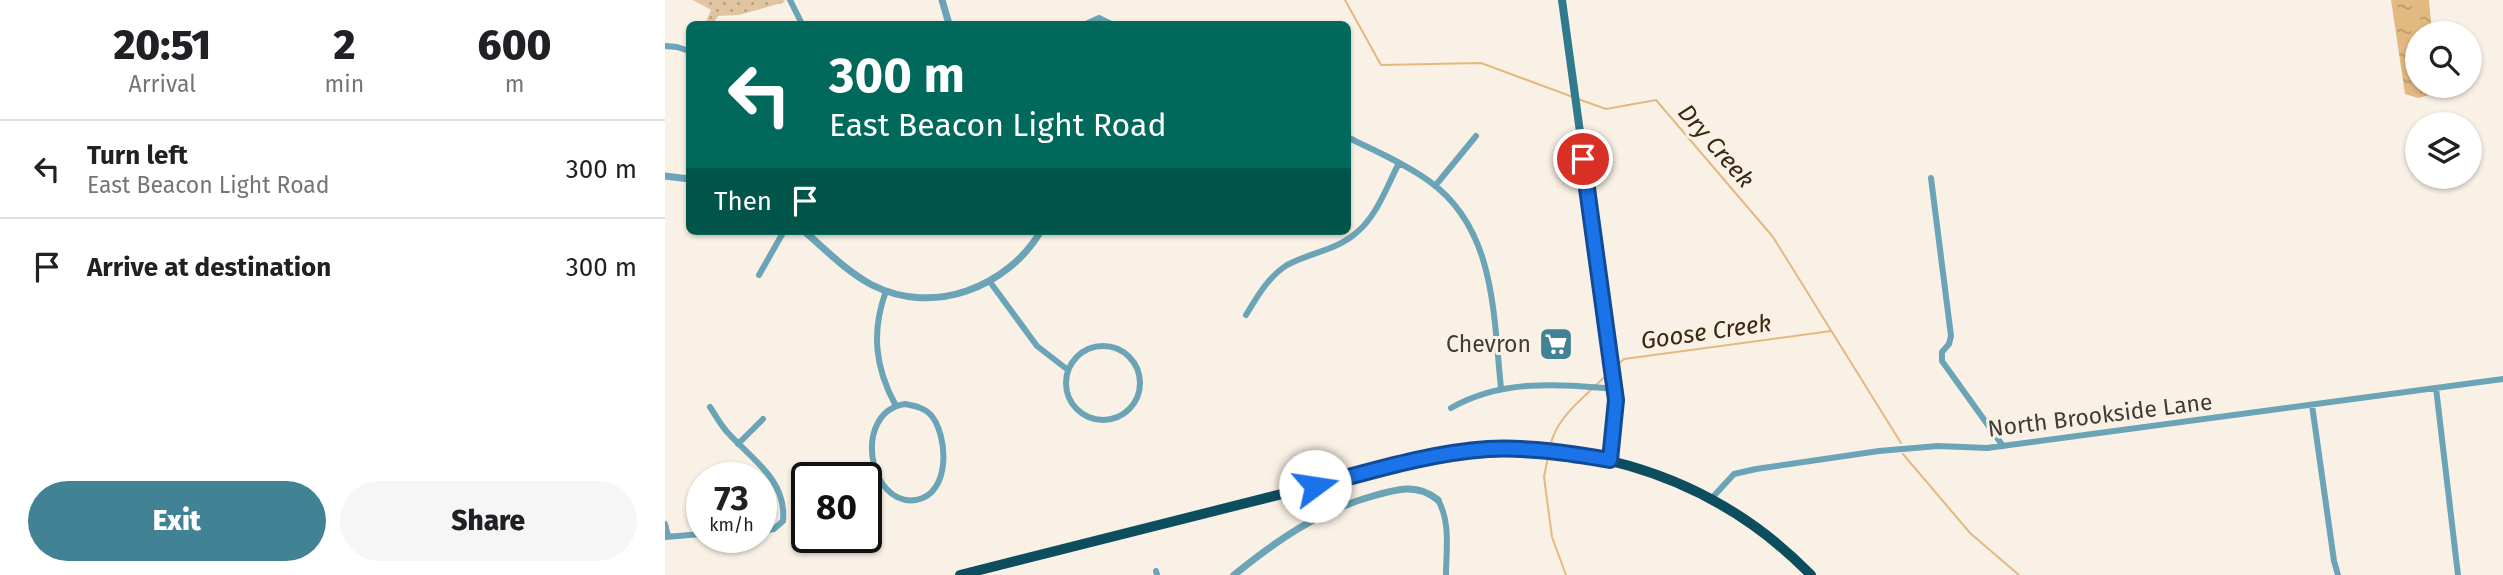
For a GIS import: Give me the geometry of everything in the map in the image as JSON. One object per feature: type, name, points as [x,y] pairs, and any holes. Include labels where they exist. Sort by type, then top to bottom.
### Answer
[{"type":"highway","points":[[960,575],[1439,455],[1488,449],[1531,449],[1610,460],[1664,478],[1727,507],[1768,536],[1811,575]]},
{"type":"main road","points":[[1562,0],[1615,389],[1616,413],[1610,460]]},
{"type":"street","points":[[790,0],[800,21]]},
{"type":"street","points":[[942,0],[948,21]]},
{"type":"street","points":[[665,47],[686,50]]},
{"type":"street","points":[[1435,186],[1476,135]]},
{"type":"street","points":[[1351,139],[1399,163],[1435,186],[1468,223],[1485,261],[1501,388]]},
{"type":"street","points":[[1246,315],[1264,285],[1280,270],[1336,246],[1362,228],[1399,163]]},
{"type":"street","points":[[665,176],[686,179]]},
{"type":"street","points":[[1931,178],[1951,336],[1949,344],[1942,352],[1942,360],[2003,446]]},
{"type":"street","points":[[759,275],[782,235]]},
{"type":"street","points":[[809,235],[859,276],[886,291],[926,299],[965,292],[990,282],[1011,266],[1038,235]]},
{"type":"street","points":[[990,282],[1037,346],[1068,370]]},
{"type":"street","points":[[886,291],[877,320],[876,351],[883,381],[896,406]]},
{"type":"street","points":[[1101,346],[1122,352],[1136,368],[1139,389],[1136,400],[1120,415],[1099,420],[1088,417],[1071,402],[1067,392],[1068,370],[1073,361],[1090,348],[1101,346]]},
{"type":"street","name":"North Brookside Lane","points":[[1711,499],[1734,474],[1756,469],[1879,451],[1938,446],[1987,448],[2503,379]]},
{"type":"street","points":[[1451,408],[1464,400],[1501,388],[1548,384],[1615,389]]},
{"type":"street","points":[[2436,388],[2458,575]]},
{"type":"street","points":[[2312,405],[2338,575]]},
{"type":"street","points":[[896,406],[917,406],[930,414],[939,434],[944,465],[941,479],[929,494],[914,500],[905,500],[889,493],[877,475],[873,445],[875,426],[888,410],[896,406]]},
{"type":"street","points":[[710,407],[723,427],[759,462]]},
{"type":"street","points":[[739,444],[763,419]]},
{"type":"street","points":[[1234,575],[1282,537],[1335,509],[1384,493],[1411,488],[1430,493],[1439,500],[1445,511],[1446,575]]},
{"type":"street","points":[[777,492],[784,513],[783,521],[777,527]]},
{"type":"street","points":[[665,524],[667,537],[686,535]]},
{"type":"shaded area","points":[[693,0],[785,2],[739,15],[718,16],[715,21],[706,21],[711,10]]},
{"type":"water","points":[[2391,0],[2429,0],[2431,21],[2405,21],[2405,94]]},
{"type":"waterway","name":"Dry Creek","points":[[1345,0],[1381,65],[1481,63],[1573,97]]},
{"type":"waterway","name":"Dry Creek","points":[[1578,99],[1606,109],[1656,100],[1773,237],[1901,443]]},
{"type":"waterway","name":"Goose Creek","points":[[1614,368],[1624,359],[1831,331]]},
{"type":"waterway","name":"Goose Creek","points":[[1596,385],[1610,372]]},
{"type":"waterway","name":"Goose Creek","points":[[1550,448],[1560,423],[1592,389]]},
{"type":"waterway","name":"Dry Creek","points":[[1903,454],[1970,533],[2019,575]]},
{"type":"waterway","name":"Goose Creek","points":[[1548,457],[1544,477],[1552,537],[1566,575]]},
{"type":"place","name":"Chevron","points":[[1556,344]]},
{"type":"route","points":[[1315,486],[1417,460],[1469,451],[1531,449],[1610,460],[1616,400],[1583,159]]}]
